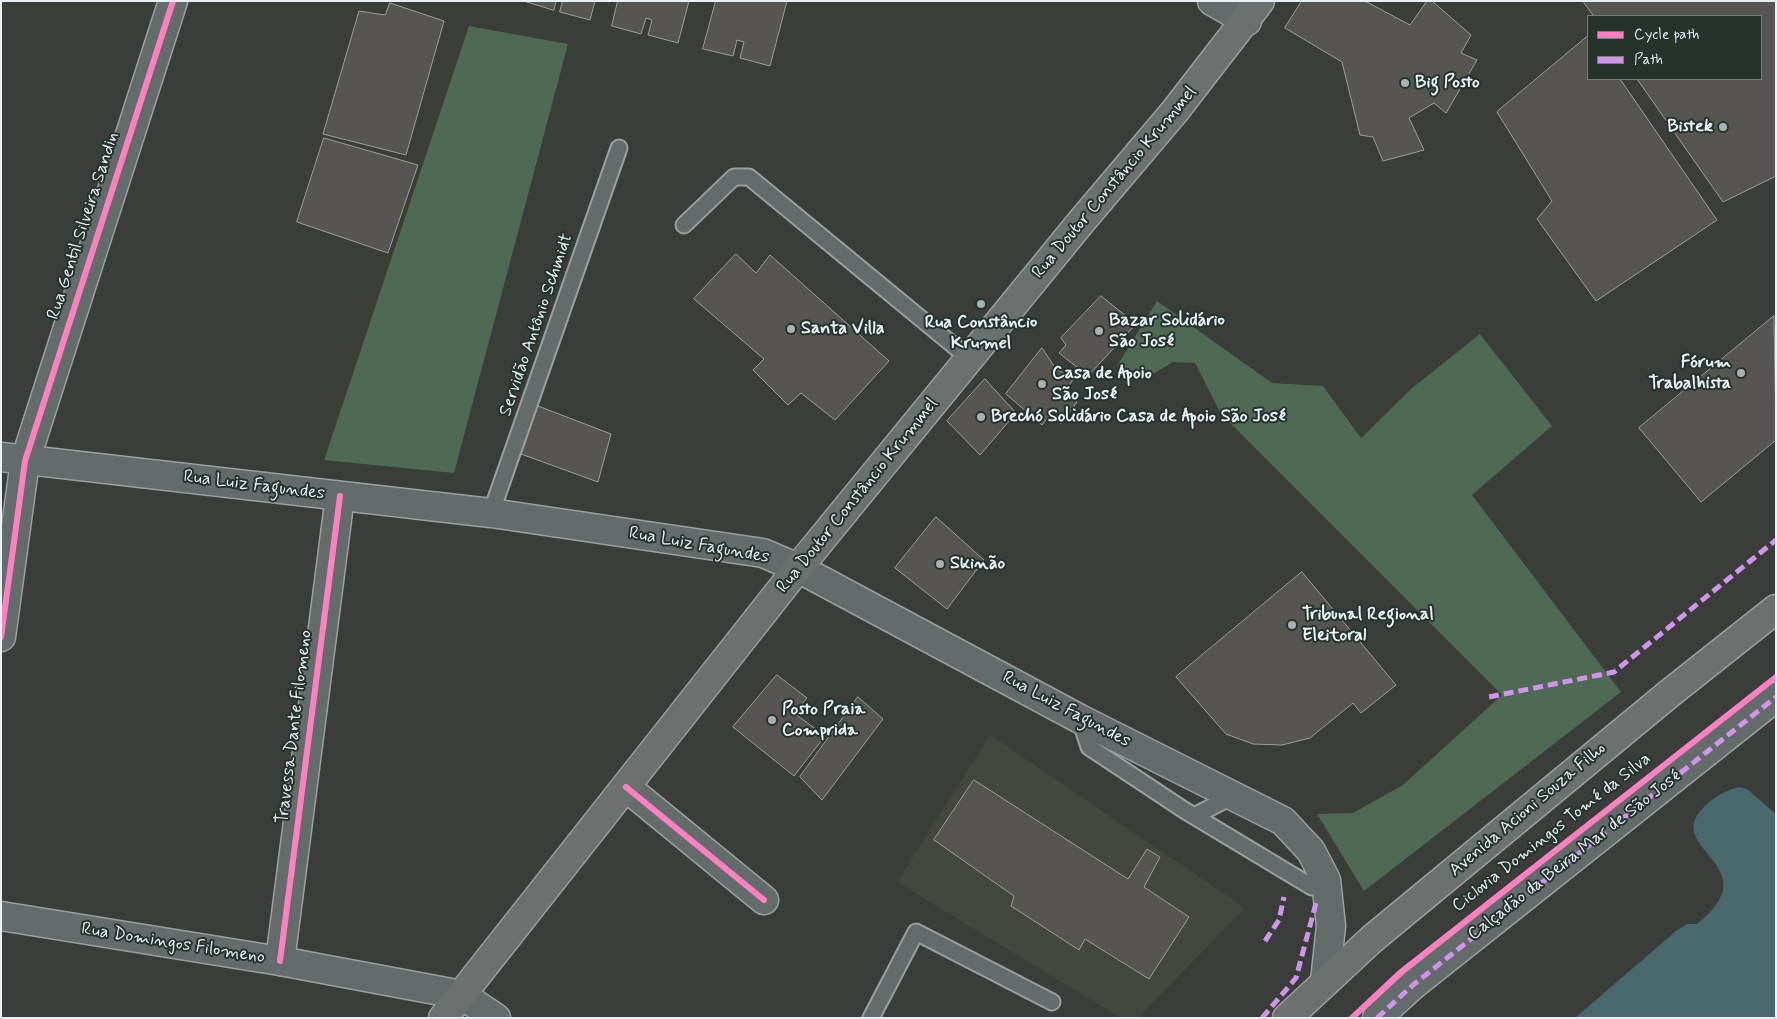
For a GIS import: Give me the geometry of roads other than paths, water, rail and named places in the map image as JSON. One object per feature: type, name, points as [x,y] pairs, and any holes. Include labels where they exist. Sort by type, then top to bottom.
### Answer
[{"type":"main road","name":"Rua Gentil Silveira Sandin","points":[[1,637],[13,459],[173,1]]},
{"type":"main road","points":[[1212,1],[1253,11]]},
{"type":"main road","name":"Rua Doutor Constâncio Krummel","points":[[443,1018],[798,568],[970,360],[1253,11]]},
{"type":"main road","name":"Rua Luiz Fagundes","points":[[13,459],[64,463],[491,513],[764,553],[798,568],[1080,719],[1283,821],[1311,851],[1326,880],[1331,926],[1325,981]]},
{"type":"main road","name":"Travessa Dante Filomeno","points":[[280,961],[340,496]]},
{"type":"main road","name":"Avenida Acioni Souza Filho","points":[[1288,1018],[1325,981],[1372,940],[1639,718],[1776,609]]},
{"type":"main road","name":"Calçadão da Beira Mar de São José","points":[[1377,1018],[1414,984],[1776,697]]},
{"type":"main road","points":[[626,787],[764,900]]},
{"type":"main road","name":"Rua Domingos Filomeno","points":[[1,916],[280,961],[462,996]]},
{"type":"main road","points":[[462,996],[496,1018]]},
{"type":"lane","name":"Servidão Antônio Schmidt","points":[[491,513],[619,148]]},
{"type":"lane","points":[[684,225],[734,177],[749,177],[970,360]]},
{"type":"lane","points":[[1080,719],[1089,747],[1194,816],[1312,887]]},
{"type":"lane","points":[[1194,816],[1233,796]]},
{"type":"lane","points":[[871,1018],[916,932],[1052,1002]]},
{"type":"water","points":[[1739,787],[1747,789],[1776,814],[1776,1018],[1575,1018],[1676,931],[1687,924],[1697,924],[1717,904],[1723,887],[1721,873],[1695,835],[1694,822],[1703,808],[1711,801]]},
{"type":"place","name":"Big Posto","points":[[1405,83]]},
{"type":"place","name":"Bistek","points":[[1723,127]]},
{"type":"place","name":"Rua Constâncio Krumel","points":[[981,304]]},
{"type":"place","name":"Santa Villa","points":[[791,329]]},
{"type":"place","name":"Bazar Solidário São José","points":[[1099,331]]},
{"type":"place","name":"Fórum Trabalhista","points":[[1741,373]]},
{"type":"place","name":"Casa de Apoio São José","points":[[1042,384]]},
{"type":"place","name":"Brechó Solidário Casa de Apoio São José","points":[[981,417]]},
{"type":"place","name":"Skinão","points":[[940,564]]},
{"type":"place","name":"Tribunal Regional Eleitoral","points":[[1292,625]]},
{"type":"place","name":"Posto Praia Comprida","points":[[772,720]]}]
